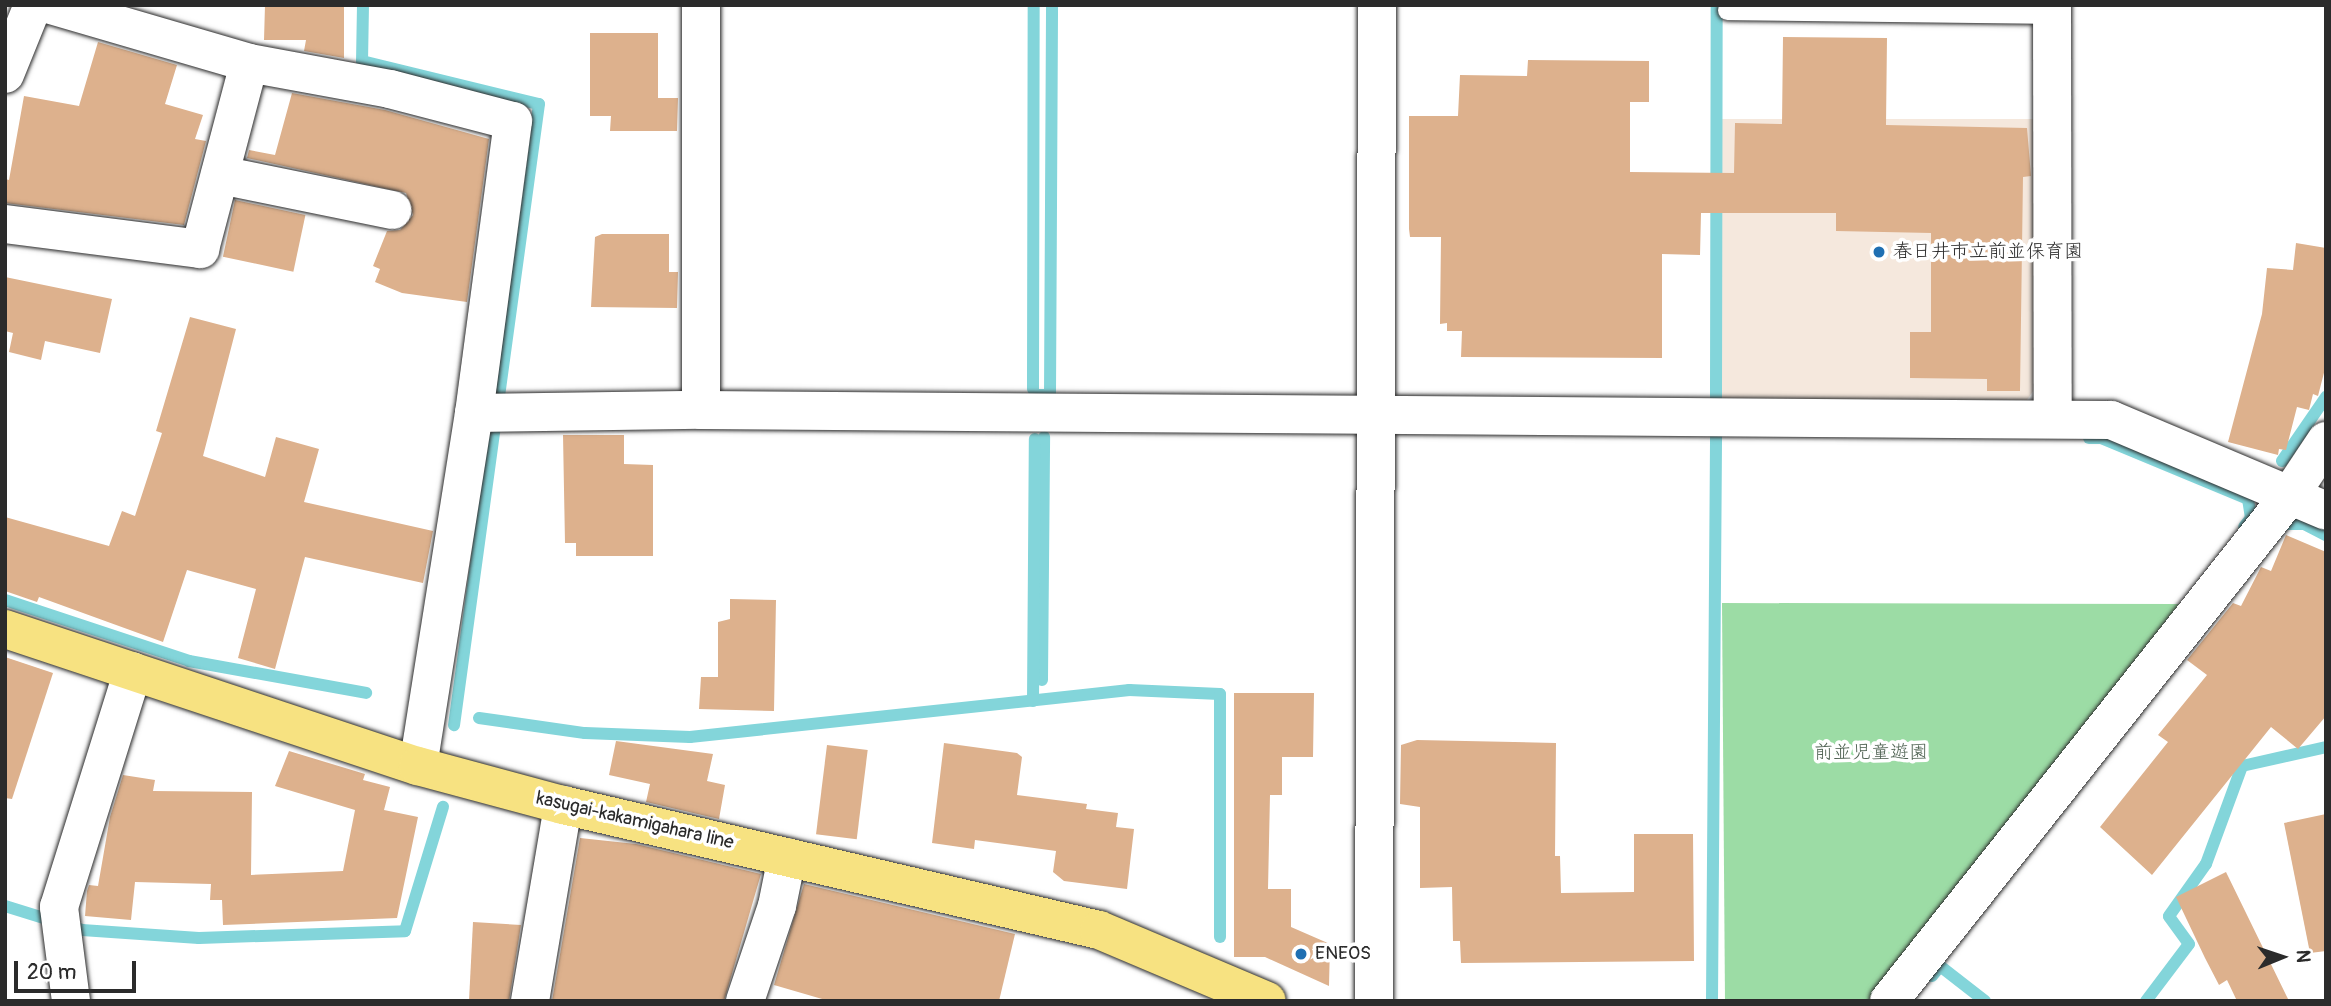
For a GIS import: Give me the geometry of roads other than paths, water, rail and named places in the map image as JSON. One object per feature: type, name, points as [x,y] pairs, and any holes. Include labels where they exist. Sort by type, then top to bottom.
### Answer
[{"type":"main road","name":"kasugai-kakamigahara line","points":[[5,629],[418,766],[563,805],[1099,930],[1267,1001]]},
{"type":"street","points":[[5,74],[33,5]]},
{"type":"street","points":[[51,5],[249,63],[390,89],[513,121],[474,413],[418,766]]},
{"type":"street","points":[[701,5],[701,410]]},
{"type":"street","points":[[1374,1001],[1377,5]]},
{"type":"street","points":[[2052,9],[2053,418]]},
{"type":"street","points":[[5,224],[201,249],[249,63]]},
{"type":"street","points":[[220,175],[392,209]]},
{"type":"street","points":[[474,413],[701,410],[2111,420],[2326,511]]},
{"type":"street","points":[[1889,1001],[2290,495],[2326,440]]},
{"type":"street","points":[[71,1001],[60,907],[132,671]]},
{"type":"street","points":[[530,1001],[563,805]]},
{"type":"street","points":[[745,1001],[777,906],[788,857]]},
{"type":"lane","points":[[1727,10],[2052,9]]},
{"type":"waterway","points":[[363,5],[362,61],[539,104],[454,725]]},
{"type":"waterway","points":[[1033,389],[1034,5]]},
{"type":"waterway","points":[[1038,395],[1050,395],[1052,5]]},
{"type":"waterway","points":[[1716,398],[1717,5]]},
{"type":"waterway","points":[[2282,461],[2326,397]]},
{"type":"waterway","points":[[1712,1001],[1716,436]]},
{"type":"waterway","points":[[1042,680],[1044,437]]},
{"type":"waterway","points":[[2089,438],[2101,438],[2248,499],[2251,518],[2244,527]]},
{"type":"waterway","points":[[1033,701],[1035,439]]},
{"type":"waterway","points":[[2288,524],[2304,524],[2326,535]]},
{"type":"waterway","points":[[5,600],[189,661],[366,693]]},
{"type":"waterway","points":[[479,718],[585,733],[690,737],[1129,690],[1220,694],[1220,937]]},
{"type":"waterway","points":[[2146,1001],[2189,944],[2169,916],[2206,864],[2242,766],[2326,747]]},
{"type":"waterway","points":[[5,906],[82,930],[199,938],[405,931],[443,807]]},
{"type":"waterway","points":[[1932,976],[1940,966],[1985,1001]]},
{"type":"place","name":"春日井市立前並保育園","points":[[1879,252]]},
{"type":"place","name":"ENEOS","points":[[1301,954]]},
{"type":"park label","name":"前並児童遊園","points":[[1871,753]]}]
